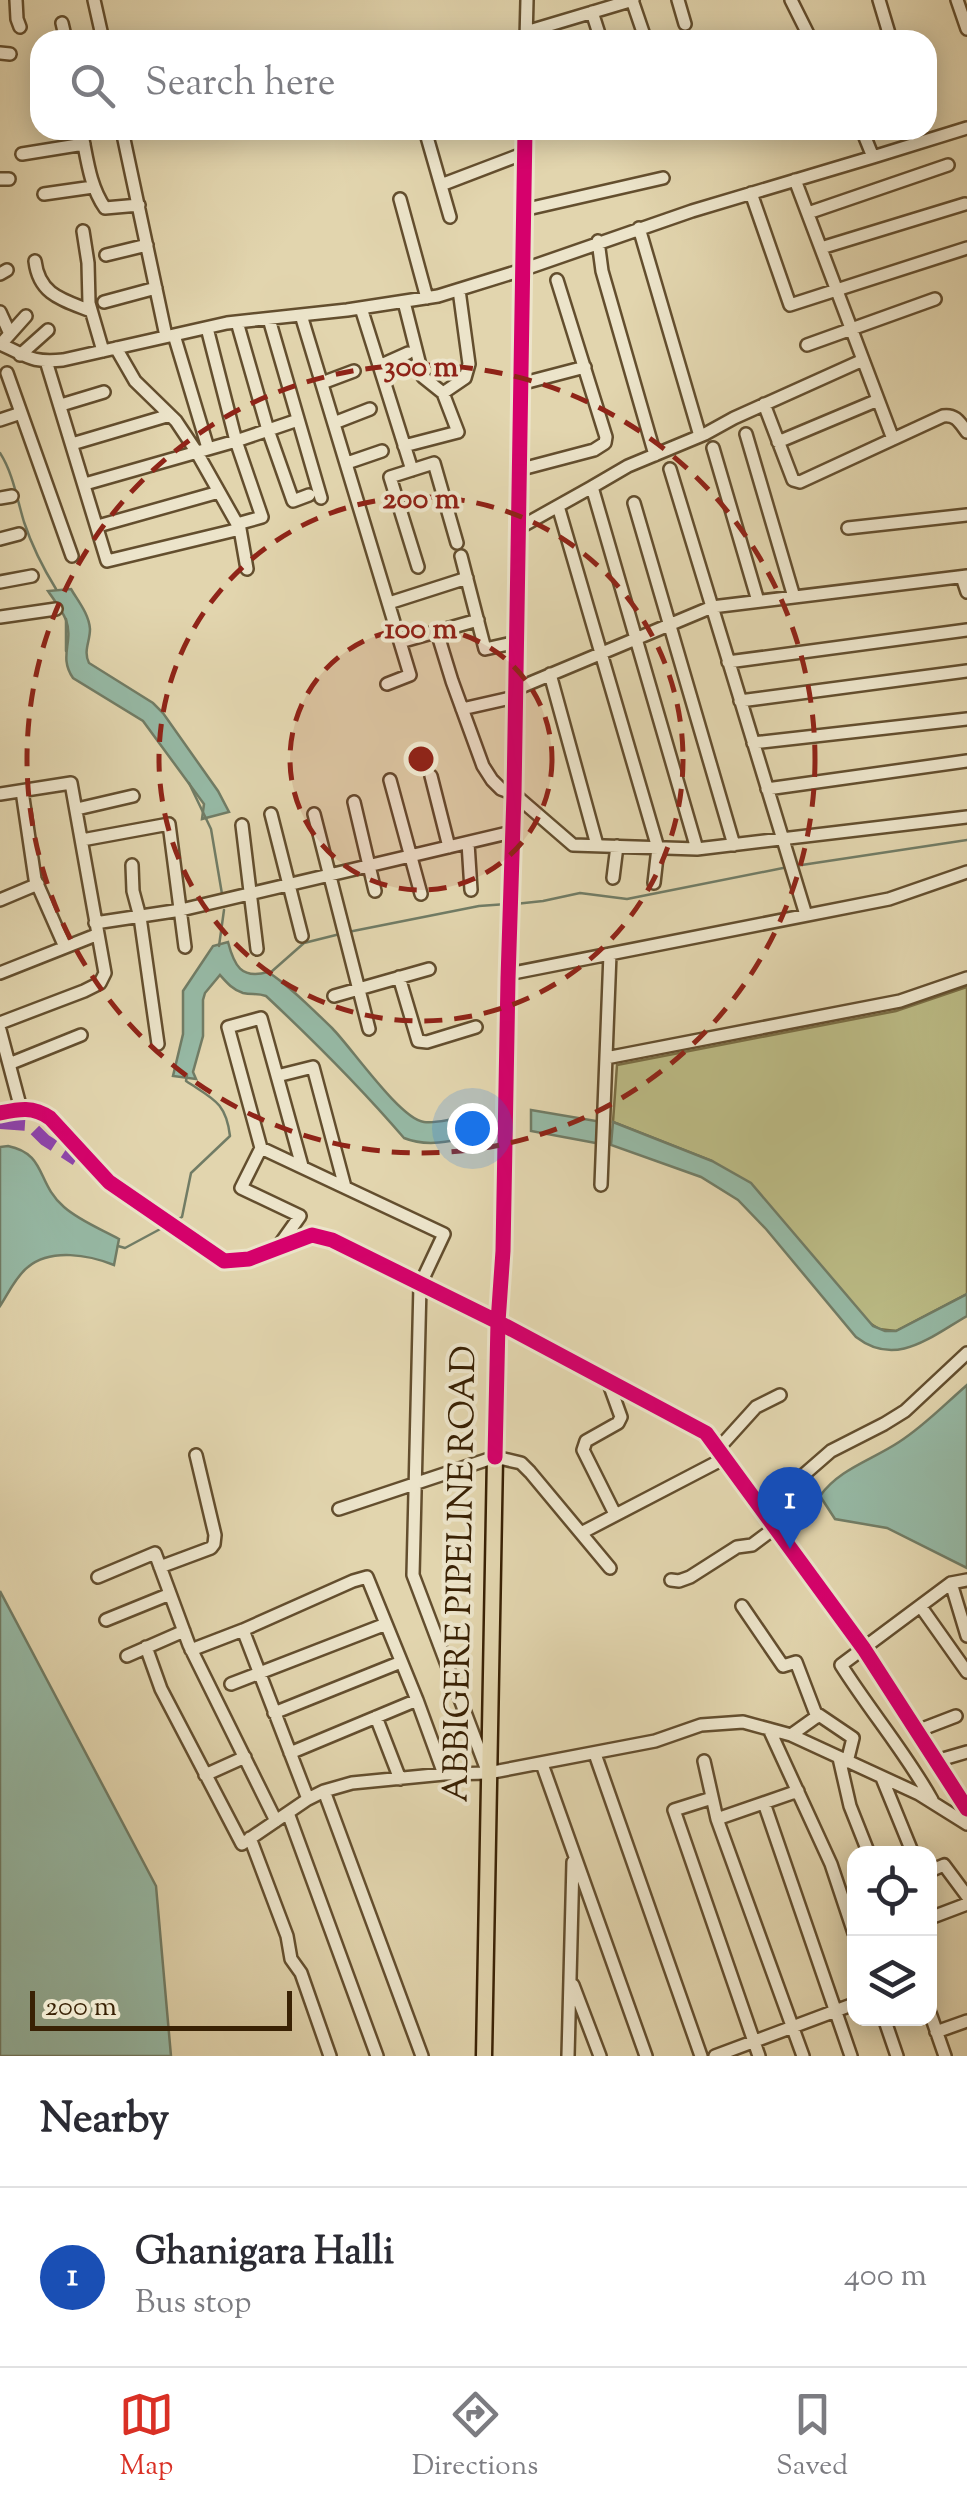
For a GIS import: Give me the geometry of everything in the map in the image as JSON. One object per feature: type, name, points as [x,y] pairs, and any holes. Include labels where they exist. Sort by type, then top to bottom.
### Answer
[{"type":"main road","name":"ABBIGERE PIPELINE ROAD","points":[[484,2056],[494,1457]]},
{"type":"street","points":[[16,0],[20,27]]},
{"type":"street","points":[[94,0],[101,30]]},
{"type":"street","points":[[526,30],[528,0]]},
{"type":"street","points":[[542,30],[632,0],[642,30]]},
{"type":"street","points":[[678,0],[685,24]]},
{"type":"street","points":[[791,0],[806,30]]},
{"type":"street","points":[[879,0],[888,30]]},
{"type":"street","points":[[957,0],[967,29]]},
{"type":"street","points":[[592,12],[598,30]]},
{"type":"street","points":[[62,23],[64,30]]},
{"type":"street","points":[[937,133],[967,128]]},
{"type":"street","points":[[83,140],[93,188],[105,208],[138,205]]},
{"type":"street","points":[[124,140],[156,288],[202,449],[238,526],[247,569]]},
{"type":"street","points":[[428,140],[450,217]]},
{"type":"street","name":"ABBIGERE PIPELINE ROAD","points":[[494,1457],[504,1251],[525,140]]},
{"type":"street","points":[[866,140],[873,157]]},
{"type":"street","points":[[26,316],[0,344],[39,362],[238,322],[426,298],[873,157],[911,140]]},
{"type":"street","points":[[22,154],[84,144]]},
{"type":"street","points":[[441,186],[525,153]]},
{"type":"street","points":[[808,212],[948,165]]},
{"type":"street","points":[[523,210],[663,178]]},
{"type":"street","points":[[795,180],[893,439]]},
{"type":"street","points":[[44,194],[93,188]]},
{"type":"street","points":[[751,193],[790,305],[967,248]]},
{"type":"street","points":[[400,199],[426,298]]},
{"type":"street","points":[[821,248],[964,204]]},
{"type":"street","points":[[639,228],[700,436]]},
{"type":"street","points":[[83,231],[92,311],[109,349],[202,449]]},
{"type":"street","points":[[598,242],[602,271],[655,455]]},
{"type":"street","points":[[106,255],[148,245]]},
{"type":"street","points":[[35,261],[44,288],[92,311]]},
{"type":"street","points":[[518,470],[594,450],[605,443],[557,280]]},
{"type":"street","points":[[104,302],[156,288]]},
{"type":"street","points":[[443,393],[465,378],[469,364],[459,290]]},
{"type":"street","points":[[807,345],[935,299]]},
{"type":"street","points":[[404,302],[423,377],[443,393],[458,432],[404,446]]},
{"type":"street","points":[[361,308],[412,470]]},
{"type":"street","points":[[0,312],[10,334]]},
{"type":"street","points":[[301,316],[410,675],[387,684]]},
{"type":"street","points":[[238,322],[292,501],[315,497],[269,319]]},
{"type":"street","points":[[46,361],[107,561],[262,517],[236,441],[207,328]]},
{"type":"street","points":[[48,330],[3,375],[21,413],[72,556]]},
{"type":"street","points":[[379,366],[408,354]]},
{"type":"street","points":[[518,529],[628,466],[863,360]]},
{"type":"street","points":[[520,384],[585,367]]},
{"type":"street","points":[[322,382],[354,371]]},
{"type":"street","points":[[61,405],[104,392]]},
{"type":"street","points":[[778,442],[878,400]]},
{"type":"street","points":[[764,404],[793,480],[800,482],[950,414],[967,432]]},
{"type":"street","points":[[334,422],[370,409]]},
{"type":"street","points":[[0,420],[21,413]]},
{"type":"street","points":[[72,444],[170,415]]},
{"type":"street","points":[[84,484],[298,420]]},
{"type":"street","points":[[746,434],[794,597]]},
{"type":"street","points":[[713,448],[758,602]]},
{"type":"street","points":[[346,463],[382,451]]},
{"type":"street","points":[[418,567],[390,477],[434,463],[485,649],[517,642]]},
{"type":"street","points":[[670,469],[806,915]]},
{"type":"street","points":[[592,487],[698,850]]},
{"type":"street","points":[[98,526],[220,492]]},
{"type":"street","points":[[634,502],[734,845]]},
{"type":"street","points":[[558,506],[658,848],[654,883]]},
{"type":"street","points":[[848,528],[967,515]]},
{"type":"street","points":[[0,538],[19,534]]},
{"type":"street","points":[[0,582],[32,576]]},
{"type":"street","points":[[462,709],[515,692],[712,607],[964,576],[967,592]]},
{"type":"street","points":[[389,603],[467,578]]},
{"type":"street","points":[[0,617],[56,609]]},
{"type":"street","points":[[400,642],[478,620]]},
{"type":"street","points":[[728,662],[967,630]]},
{"type":"street","points":[[438,632],[483,766],[501,789],[514,794],[573,844],[698,850],[967,818]]},
{"type":"street","points":[[740,700],[967,672]]},
{"type":"street","points":[[550,674],[597,846]]},
{"type":"street","points":[[753,743],[967,719]]},
{"type":"street","points":[[767,788],[967,761]]},
{"type":"street","points":[[431,776],[449,847]]},
{"type":"street","points":[[390,780],[421,894]]},
{"type":"street","points":[[0,794],[71,783],[105,973],[103,981],[84,991],[0,1026],[20,1109]]},
{"type":"street","points":[[22,791],[38,884],[66,947]]},
{"type":"street","points":[[76,809],[133,796]]},
{"type":"street","points":[[354,802],[375,891]]},
{"type":"street","points":[[271,814],[302,936]]},
{"type":"street","points":[[314,814],[369,1028]]},
{"type":"street","points":[[82,840],[169,824],[185,947]]},
{"type":"street","points":[[242,824],[257,949]]},
{"type":"street","points":[[0,973],[66,947],[96,929],[140,916],[290,886],[512,832]]},
{"type":"street","points":[[468,842],[471,890]]},
{"type":"street","points":[[613,878],[617,846]]},
{"type":"street","points":[[132,864],[158,1044]]},
{"type":"street","points":[[508,974],[889,899],[967,872]]},
{"type":"street","points":[[0,900],[38,884]]},
{"type":"street","points":[[600,1185],[610,954]]},
{"type":"street","points":[[334,996],[430,968]]},
{"type":"street","points":[[399,976],[418,1041],[476,1027]]},
{"type":"street","points":[[606,1058],[900,1001],[967,978]]},
{"type":"street","points":[[277,1248],[300,1216],[241,1188],[261,1148],[228,1027],[261,1018],[302,1166]]},
{"type":"street","points":[[10,1064],[82,1035]]},
{"type":"street","points":[[277,1076],[313,1067],[345,1187]]},
{"type":"street","points":[[0,1113],[20,1109],[41,1112],[109,1182],[219,1258],[231,1262],[250,1259],[312,1235],[321,1237],[498,1322],[706,1433],[864,1649],[967,1810]]},
{"type":"street","points":[[261,1148],[444,1234],[420,1285],[413,1575],[488,1773]]},
{"type":"street","points":[[762,1511],[831,1450],[905,1411],[967,1353]]},
{"type":"street","points":[[608,1381],[621,1417],[618,1424],[586,1441],[582,1450],[616,1514]]},
{"type":"street","points":[[581,1533],[722,1453],[756,1407],[780,1394]]},
{"type":"street","points":[[160,1567],[214,1544],[196,1455]]},
{"type":"street","points":[[339,1509],[494,1457],[521,1463],[610,1568]]},
{"type":"street","points":[[670,1580],[690,1576],[737,1547],[752,1545],[776,1528]]},
{"type":"street","points":[[98,1576],[155,1553],[192,1650],[244,1757],[282,1817],[376,2056]]},
{"type":"street","points":[[192,1650],[366,1578],[444,1774]]},
{"type":"street","points":[[934,1804],[842,1665],[951,1584],[967,1580]]},
{"type":"street","points":[[951,1584],[967,1636]]},
{"type":"street","points":[[106,1620],[170,1594]]},
{"type":"street","points":[[742,1606],[783,1666],[796,1662],[817,1716]]},
{"type":"street","points":[[921,1606],[967,1672]]},
{"type":"street","points":[[231,1684],[386,1624]]},
{"type":"street","points":[[244,1630],[308,1800]]},
{"type":"street","points":[[127,1656],[184,1631]]},
{"type":"street","points":[[146,1647],[161,1689],[242,1844],[324,1791],[352,1783],[488,1773],[655,1742],[701,1725],[743,1722],[791,1735],[967,1824]]},
{"type":"street","points":[[274,1713],[401,1662]]},
{"type":"street","points":[[290,1753],[417,1700]]},
{"type":"street","points":[[791,1735],[819,1715],[854,1738],[843,1760],[850,1806],[866,1846]]},
{"type":"street","points":[[917,1731],[956,1716]]},
{"type":"street","points":[[376,1718],[400,1779]]},
{"type":"street","points":[[769,1729],[831,1864],[847,1912]]},
{"type":"street","points":[[936,1761],[967,1752]]},
{"type":"street","points":[[595,1754],[701,2056]]},
{"type":"street","points":[[205,1775],[244,1757]]},
{"type":"street","points":[[704,1761],[717,1819],[803,2056]]},
{"type":"street","points":[[542,1764],[646,2056]]},
{"type":"street","points":[[882,1778],[909,1846]]},
{"type":"street","points":[[324,1791],[422,2056]]},
{"type":"street","points":[[717,1819],[798,1792]]},
{"type":"street","points":[[712,1798],[674,1810],[758,2056]]},
{"type":"street","points":[[764,1803],[851,2056]]},
{"type":"street","points":[[250,1838],[287,1936],[291,1959],[301,1973],[330,2056]]},
{"type":"street","points":[[568,2056],[574,1852]]},
{"type":"street","points":[[937,1868],[944,1866],[967,1896]]},
{"type":"street","points":[[937,1915],[967,1904]]},
{"type":"street","points":[[570,1977],[600,2056]]},
{"type":"street","points":[[715,2056],[847,2007]]},
{"type":"street","points":[[936,2032],[967,2022]]},
{"type":"street","points":[[887,2026],[897,2056]]},
{"type":"street","points":[[934,2026],[944,2056]]},
{"type":"green space","points":[[967,987],[967,1294],[896,1331],[879,1329],[868,1322],[712,1161],[613,1122],[617,1065],[896,1011]]},
{"type":"shaded area","points":[[71,589],[89,623],[89,663],[163,713],[229,812],[202,819],[204,804],[143,721],[73,678],[66,656],[66,620],[48,591]]},
{"type":"shaded area","points":[[228,942],[240,969],[251,974],[268,972],[293,991],[414,1118],[438,1122],[486,1111],[486,1133],[435,1143],[404,1138],[266,996],[239,992],[220,975],[203,1000],[203,1036],[193,1072],[196,1079],[173,1076],[183,1034],[183,991],[213,946]]},
{"type":"shaded area","points":[[531,1110],[602,1122],[601,1144],[531,1131]]},
{"type":"shaded area","points":[[613,1122],[712,1161],[751,1183],[873,1326],[896,1331],[967,1294],[967,1316],[913,1346],[885,1350],[871,1346],[856,1337],[738,1200],[701,1177],[611,1145]]},
{"type":"shaded area","points":[[8,1146],[35,1162],[64,1207],[119,1239],[114,1265],[70,1255],[37,1261],[20,1275],[0,1306],[0,1147]]},
{"type":"shaded area","points":[[967,1385],[967,1568],[887,1528],[835,1519],[820,1496],[828,1487],[908,1436]]},
{"type":"shaded area","points":[[0,1591],[156,1886],[171,2056],[0,2056]]},
{"type":"waterway","points":[[0,453],[31,540],[56,589]]},
{"type":"waterway","points":[[66,619],[66,651]]},
{"type":"waterway","points":[[189,783],[211,829],[222,894]]},
{"type":"waterway","points":[[795,866],[967,840]]},
{"type":"waterway","points":[[515,904],[580,893],[627,899],[788,867]]},
{"type":"waterway","points":[[348,932],[507,904]]},
{"type":"waterway","points":[[219,946],[224,910]]},
{"type":"waterway","points":[[270,973],[304,943],[340,934]]},
{"type":"waterway","points":[[176,1220],[182,1217],[191,1173],[230,1136],[221,1108],[186,1081],[187,1075]]},
{"type":"waterway","points":[[118,1246],[125,1248],[164,1227]]},
{"type":"marked path","points":[[0,1123],[30,1125],[76,1160]]},
{"type":"cycle path","points":[[495,1457],[514,794],[525,140]]},
{"type":"cycle path","points":[[0,1113],[32,1110],[44,1114],[109,1182],[224,1261],[249,1259],[312,1235],[332,1240],[498,1322],[706,1433],[864,1649],[967,1809]]},
{"type":"place","name":"Ghanigara Halli","points":[[790,1549]]}]
